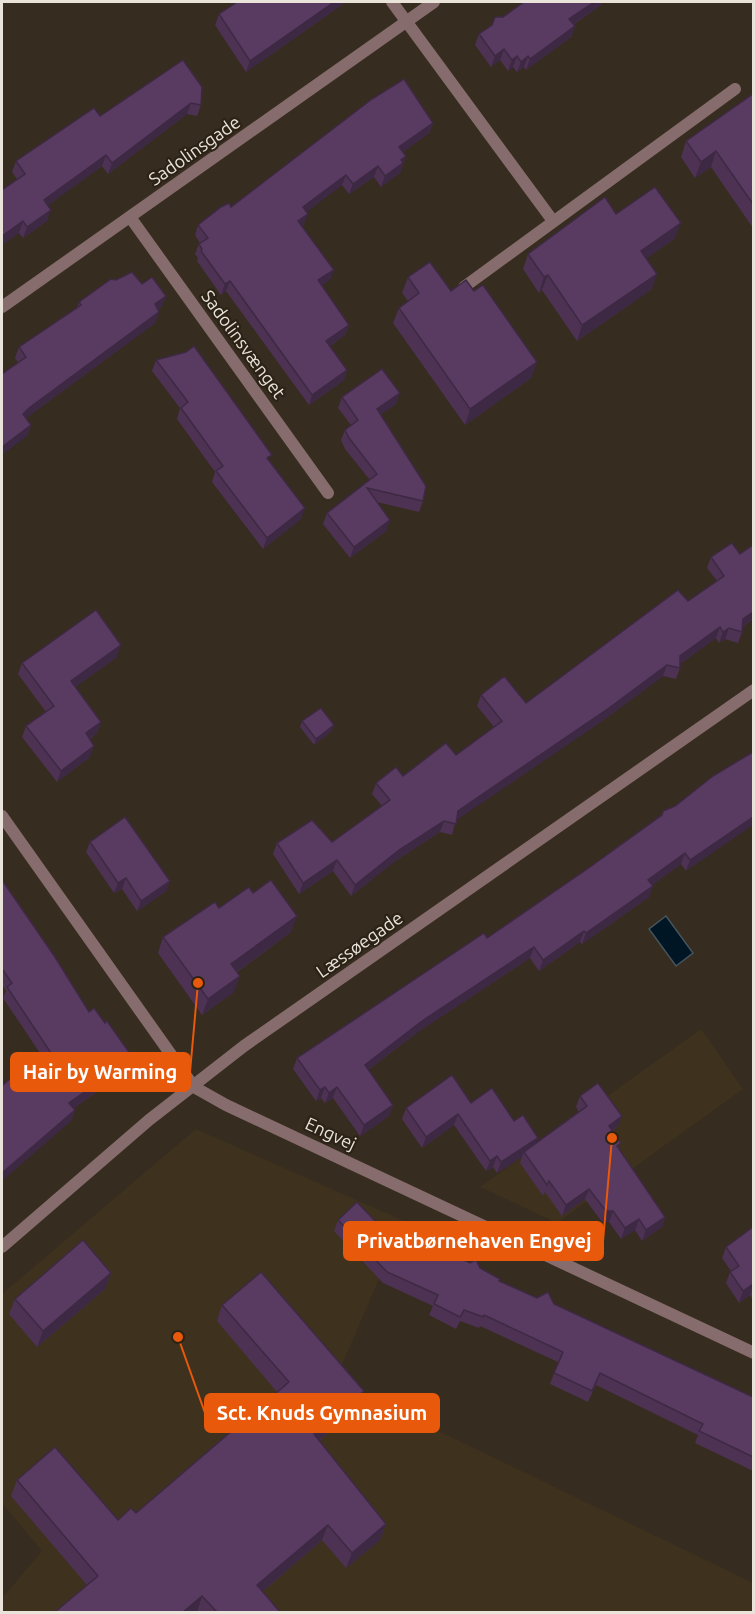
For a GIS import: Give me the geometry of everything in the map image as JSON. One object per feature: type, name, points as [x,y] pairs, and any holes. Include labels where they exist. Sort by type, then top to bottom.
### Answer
[{"type":"street","points":[[392,2],[553,221]]},
{"type":"street","name":"Sadolinsgade","points":[[2,307],[434,2]]},
{"type":"street","points":[[464,287],[735,90]]},
{"type":"street","name":"Sadolinsvænget","points":[[130,217],[328,493]]},
{"type":"street","name":"Læssøegade","points":[[2,1247],[149,1120],[244,1047],[753,690]]},
{"type":"street","name":"Engvej","points":[[2,816],[194,1087],[226,1105],[753,1353]]},
{"type":"shaded area","points":[[701,1029],[743,1089],[557,1223],[480,1187]]},
{"type":"shaded area","points":[[196,1129],[404,1221],[335,1381],[753,1583],[753,1612],[2,1612],[2,1598],[42,1551],[2,1503],[2,1294]]},
{"type":"water","points":[[666,916],[693,953],[676,966],[649,929]]},
{"type":"building","points":[[237,2],[334,2],[250,61],[219,14]]},
{"type":"building","points":[[524,2],[594,2],[569,19],[575,26],[530,59],[528,56],[521,62],[517,56],[512,60],[504,49],[495,56],[479,34],[492,25],[495,17],[503,17]]},
{"type":"building","points":[[183,60],[202,87],[201,105],[191,103],[112,163],[106,155],[44,200],[51,210],[27,227],[23,221],[2,236],[2,190],[25,174],[16,161],[94,108],[100,116]]},
{"type":"building","points":[[404,79],[433,123],[399,147],[406,156],[401,160],[403,163],[385,176],[378,166],[353,184],[346,175],[303,207],[308,214],[298,221],[334,270],[318,280],[349,325],[326,341],[347,370],[312,395],[230,281],[225,284],[201,251],[199,244],[208,238],[198,225],[221,207],[229,203],[231,207],[372,99]]},
{"type":"building","points":[[753,94],[753,204],[716,151],[701,162],[686,141]]},
{"type":"building","points":[[655,187],[681,223],[641,251],[657,274],[582,325],[548,275],[544,277],[528,254],[605,197],[616,214]]},
{"type":"building","points":[[430,262],[451,291],[466,280],[474,291],[483,285],[537,362],[470,409],[399,308],[419,293],[408,277]]},
{"type":"building","points":[[132,272],[142,284],[152,277],[166,296],[155,304],[159,312],[29,408],[23,414],[31,425],[2,447],[2,374],[26,357],[19,347],[81,305],[79,302],[111,279],[116,280]]},
{"type":"building","points":[[194,346],[272,455],[267,458],[305,508],[267,538],[216,471],[223,466],[181,408],[188,402],[156,360],[186,352]]},
{"type":"building","points":[[382,369],[400,393],[377,409],[426,486],[423,501],[367,488],[390,520],[354,547],[327,513],[377,474],[345,430],[358,420],[342,397]]},
{"type":"building","points":[[732,543],[740,554],[753,545],[753,612],[743,619],[742,632],[729,628],[723,632],[720,627],[680,656],[680,668],[667,665],[609,708],[458,811],[456,824],[444,821],[399,850],[355,885],[337,860],[303,883],[277,843],[312,820],[332,842],[390,800],[376,783],[396,767],[403,776],[446,743],[456,755],[502,721],[481,695],[502,678],[505,677],[526,703],[678,590],[688,601],[724,576],[711,557]]},
{"type":"building","points":[[96,610],[121,645],[71,681],[101,722],[86,733],[94,746],[61,771],[26,726],[54,706],[22,663]]},
{"type":"building","points":[[321,708],[334,725],[316,739],[302,721]]},
{"type":"building","points":[[753,752],[753,817],[690,860],[685,853],[648,880],[653,886],[543,960],[534,947],[422,1021],[365,1065],[393,1105],[364,1125],[337,1087],[329,1093],[325,1087],[320,1090],[297,1058],[484,933],[487,938],[590,867],[713,776]]},
{"type":"building","points":[[125,817],[170,881],[141,901],[126,878],[118,883],[90,842]]},
{"type":"building","points":[[2,880],[55,957],[89,1012],[94,1008],[105,1023],[107,1021],[133,1058],[69,1103],[75,1110],[2,1173],[2,1086],[13,1076],[21,1085],[53,1056],[7,987],[12,983],[2,969]]},
{"type":"building","points":[[271,880],[297,916],[231,964],[240,976],[208,999],[163,937],[215,902],[219,908],[249,887],[253,893]]},
{"type":"building","points":[[452,1075],[471,1103],[492,1088],[514,1121],[523,1115],[538,1138],[501,1162],[497,1156],[490,1161],[458,1114],[426,1137],[406,1108]]},
{"type":"building","points":[[598,1083],[622,1116],[609,1126],[621,1143],[617,1146],[665,1217],[646,1230],[639,1219],[625,1228],[613,1211],[606,1211],[589,1189],[566,1205],[549,1181],[547,1185],[524,1152],[587,1106],[580,1096]]},
{"type":"building","points":[[357,1202],[401,1248],[407,1235],[470,1263],[476,1260],[480,1268],[500,1279],[499,1281],[537,1298],[548,1292],[554,1304],[753,1397],[753,1457],[699,1431],[703,1424],[600,1373],[592,1391],[554,1373],[563,1352],[484,1315],[483,1317],[464,1310],[460,1317],[434,1304],[438,1295],[387,1272],[338,1220]]},
{"type":"building","points":[[753,1227],[753,1284],[743,1291],[730,1272],[739,1266],[726,1247]]},
{"type":"building","points":[[83,1240],[111,1273],[43,1331],[15,1299]]},
{"type":"building","points":[[261,1272],[364,1391],[314,1434],[386,1524],[352,1553],[328,1525],[257,1585],[280,1612],[217,1612],[202,1596],[183,1612],[55,1612],[98,1576],[17,1480],[55,1447],[118,1520],[131,1508],[136,1513],[289,1382],[222,1305]]},
{"type":"place","name":"Hair by Warming","points":[[198,983]]},
{"type":"place","name":"Privatbørnehaven Engvej","points":[[612,1138]]},
{"type":"place","name":"Sct. Knuds Gymnasium","points":[[178,1337]]}]
